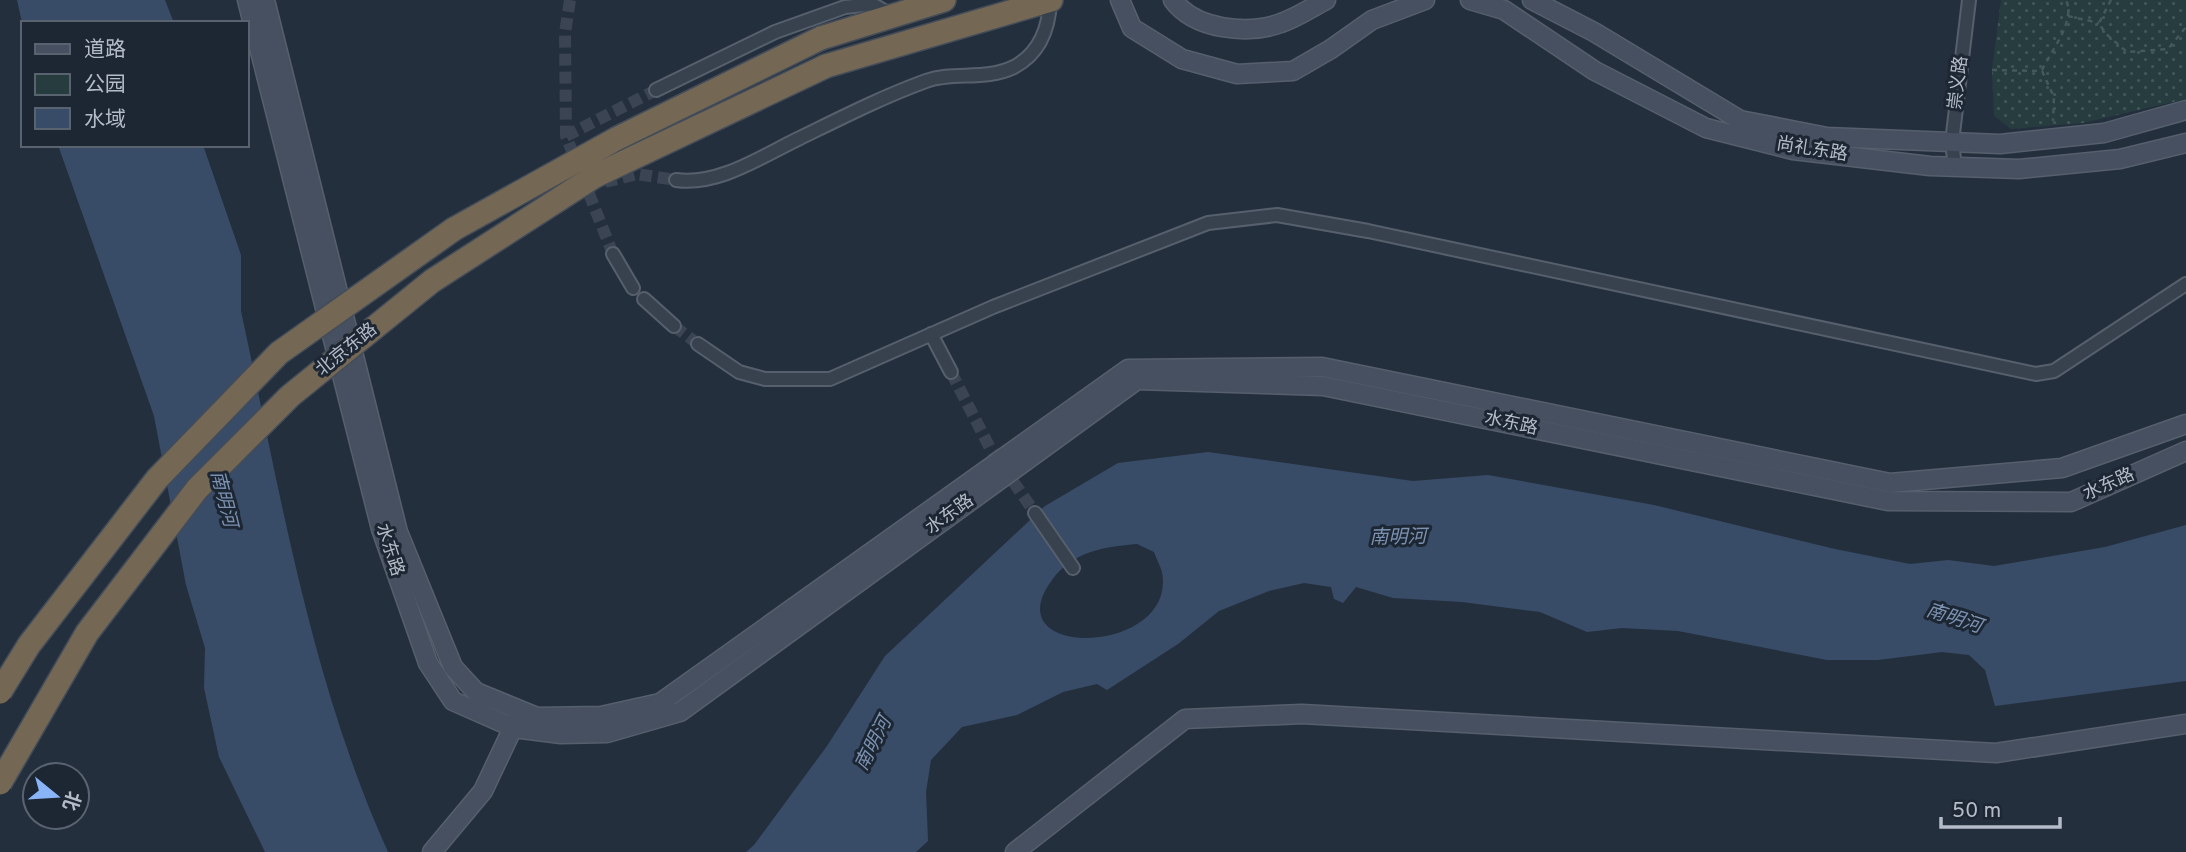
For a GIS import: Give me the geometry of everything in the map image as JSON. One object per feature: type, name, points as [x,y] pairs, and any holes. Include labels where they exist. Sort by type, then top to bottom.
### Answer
[{"type":"highway","name":"北京东路","points":[[0,692],[29,645],[157,479],[279,353],[454,229],[616,139],[821,38],[944,0]]},
{"type":"highway","name":"北京东路","points":[[0,783],[87,633],[197,489],[290,396],[432,281],[594,176],[826,66],[1051,0]]},
{"type":"main road","name":"水东路","points":[[247,0],[381,529],[428,663],[453,701],[561,734],[607,733],[680,712],[1137,380],[1323,386],[1888,501],[2071,502],[2186,451]]},
{"type":"main road","name":"水东路","points":[[265,0],[398,532],[453,667],[476,692],[517,720],[601,716],[660,704],[1128,369],[1322,367],[1890,483],[2062,467],[2186,424]]},
{"type":"main road","points":[[1120,0],[1132,28],[1182,59],[1237,74],[1293,71],[1331,49],[1371,20],[1425,0]]},
{"type":"main road","points":[[1173,0],[1203,23],[1247,30],[1280,24],[1326,0]]},
{"type":"main road","name":"尚礼东路","points":[[1470,0],[1504,10],[1595,71],[1706,128],[1793,150],[1955,167],[2019,169],[2120,159],[2186,143]]},
{"type":"main road","name":"尚礼东路","points":[[1532,0],[1594,32],[1740,120],[1827,137],[2000,144],[2104,133],[2186,110]]},
{"type":"main road","points":[[1015,852],[1185,719],[1302,714],[1996,753],[2186,724]]},
{"type":"main road","points":[[432,852],[483,791],[517,720]]},
{"type":"street","points":[[676,180],[690,182],[721,175],[857,110],[929,80],[982,77],[1015,66],[1039,46],[1049,22],[1051,0]]},
{"type":"street","name":"崇义路","points":[[1955,167],[1952,142],[1969,0]]},
{"type":"street","points":[[656,90],[775,32],[845,7],[872,4],[893,16]]},
{"type":"street","points":[[698,344],[739,372],[765,379],[830,379],[931,334],[1208,223],[1277,215],[1368,231],[2036,374],[2054,371],[2186,284]]},
{"type":"street","points":[[612,254],[632,288]]},
{"type":"street","points":[[644,299],[674,326]]},
{"type":"street","points":[[931,334],[951,372]]},
{"type":"street","points":[[1035,513],[1073,568]]},
{"type":"path","points":[[2042,71],[2066,25],[2069,6],[2066,0]]},
{"type":"path","points":[[2099,23],[2111,0]]},
{"type":"path","points":[[2067,16],[2099,23],[2105,33],[2127,52],[2168,49],[2186,27]]},
{"type":"path","points":[[1992,70],[2042,71]]},
{"type":"path","points":[[2042,71],[2054,97],[2052,120],[2056,138]]},
{"type":"green space","points":[[2001,0],[2186,0],[2186,99],[2083,123],[2011,129],[1994,116],[1992,70]]},
{"type":"water","points":[[17,0],[165,0],[173,21],[22,21]]},
{"type":"water","name":"南明河","points":[[59,147],[204,147],[241,255],[241,311],[300,586],[338,721],[388,852],[265,852],[219,757],[204,688],[205,648],[186,585],[154,416]]},
{"type":"water","name":"南明河","points":[[1208,452],[1413,481],[1488,475],[1654,505],[1835,549],[1910,564],[1948,560],[1994,566],[2105,547],[2186,525],[2186,681],[1995,706],[1985,670],[1969,655],[1942,652],[1878,660],[1827,660],[1678,631],[1622,628],[1587,632],[1540,612],[1462,602],[1393,598],[1356,587],[1343,603],[1334,599],[1331,587],[1304,583],[1269,591],[1219,611],[1178,644],[1107,690],[1097,684],[1063,692],[1017,715],[962,727],[931,760],[926,792],[928,841],[916,852],[746,852],[754,845],[827,746],[885,656],[1045,506],[1118,463]],"holes":[[[1137,544],[1154,552],[1162,572],[1159,600],[1143,620],[1118,633],[1090,638],[1065,635],[1046,625],[1040,606],[1052,580],[1069,563],[1090,552],[1125,545]]]},
{"type":"tunnel","points":[[570,0],[565,33],[566,136],[613,254]]},
{"type":"tunnel","points":[[566,136],[656,90]]},
{"type":"tunnel","points":[[605,182],[637,174],[676,180]]},
{"type":"tunnel","points":[[674,326],[698,344]]},
{"type":"tunnel","points":[[951,372],[990,448],[1035,513]]}]
